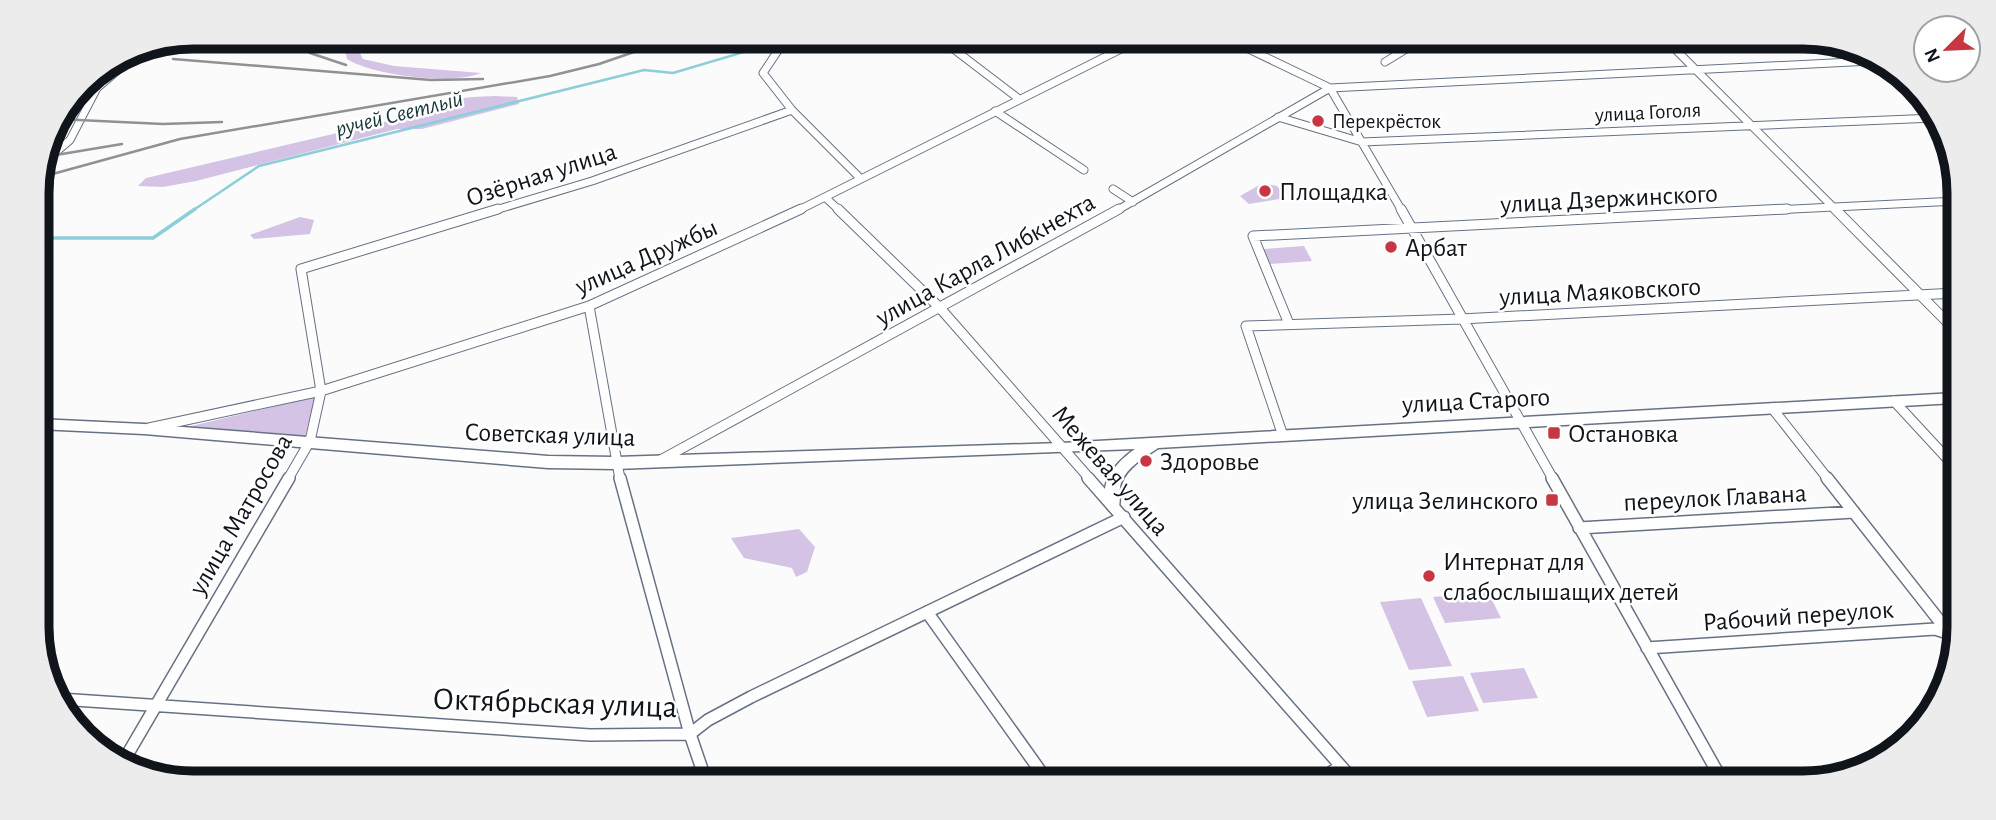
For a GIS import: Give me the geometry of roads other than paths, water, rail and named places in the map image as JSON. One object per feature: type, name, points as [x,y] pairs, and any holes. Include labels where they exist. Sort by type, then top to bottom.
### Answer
[{"type":"street","points":[[779,49],[763,73],[792,110],[861,180]]},
{"type":"street","points":[[957,49],[1019,99]]},
{"type":"street","name":"улица Дружбы","points":[[144,429],[321,391],[589,306],[826,198],[1119,49]]},
{"type":"street","points":[[1249,49],[1330,88],[1338,97],[1717,771]]},
{"type":"street","points":[[1385,62],[1406,49]]},
{"type":"street","points":[[1675,49],[1947,322]]},
{"type":"street","points":[[1330,88],[1362,84],[1860,61]]},
{"type":"street","points":[[55,153],[71,140],[97,88],[119,70]]},
{"type":"street","name":"улица Карла Либкнехта","points":[[657,462],[1133,202],[1330,88]]},
{"type":"street","name":"Озёрная улица","points":[[301,269],[592,181],[792,110]]},
{"type":"street","points":[[995,111],[1084,170]]},
{"type":"street","name":"улица Гоголя","points":[[1278,117],[1362,142],[1926,118]]},
{"type":"street","points":[[1113,189],[1133,202]]},
{"type":"street","name":"Межевая улица","points":[[826,198],[940,308],[1345,771]]},
{"type":"street","name":"улица Дзержинского","points":[[1289,324],[1253,236],[1947,202]]},
{"type":"street","name":"улица Матросова","points":[[127,754],[310,441],[321,391],[301,269]]},
{"type":"street","name":"улица Маяковского","points":[[1283,436],[1247,326],[1461,319],[1947,293]]},
{"type":"street","points":[[589,306],[616,463],[690,734],[703,771]]},
{"type":"street","name":"улица Старого","points":[[1061,448],[1947,398]]},
{"type":"street","points":[[1894,401],[1947,458]]},
{"type":"street","points":[[1772,408],[1947,630]]},
{"type":"street","name":"Советская улица","points":[[49,425],[310,441],[501,459],[616,463],[1061,448]]},
{"type":"street","points":[[1113,505],[1110,490],[1113,478],[1128,461],[1156,443]]},
{"type":"street","name":"переулок Главана","points":[[1579,528],[1854,512]]},
{"type":"street","name":"Октябрьская улица","points":[[69,700],[590,735],[690,734],[708,720],[751,697],[1124,517]]},
{"type":"street","points":[[927,612],[1040,771]]},
{"type":"street","name":"Рабочий переулок","points":[[1647,648],[1935,629],[1947,633]]},
{"type":"street","points":[[1332,771],[1340,766]]},
{"type":"waterway","name":"ручей Светлый","points":[[192,211],[259,166],[644,70],[673,73],[754,49]]},
{"type":"waterway","name":"ручей Светлый","points":[[49,238],[153,238],[195,209]]},
{"type":"railway","points":[[303,49],[346,65]]},
{"type":"railway","points":[[50,175],[180,139],[550,76],[599,64],[643,49]]},
{"type":"railway","points":[[173,59],[431,80],[483,79]]},
{"type":"railway","points":[[69,120],[163,124],[222,122]]},
{"type":"railway","points":[[54,155],[122,144]]},
{"type":"place","name":"Перекрёсток","points":[[1318,121]]},
{"type":"place","name":"Площадка","points":[[1265,191]]},
{"type":"place","name":"Арбат","points":[[1391,247]]},
{"type":"place","name":"Остановка","points":[[1554,433]]},
{"type":"place","name":"Здоровье","points":[[1146,461]]},
{"type":"place","name":"улица Зелинского","points":[[1552,500]]},
{"type":"place","name":"Интернат для слабослышащих детей","points":[[1429,576]]}]
